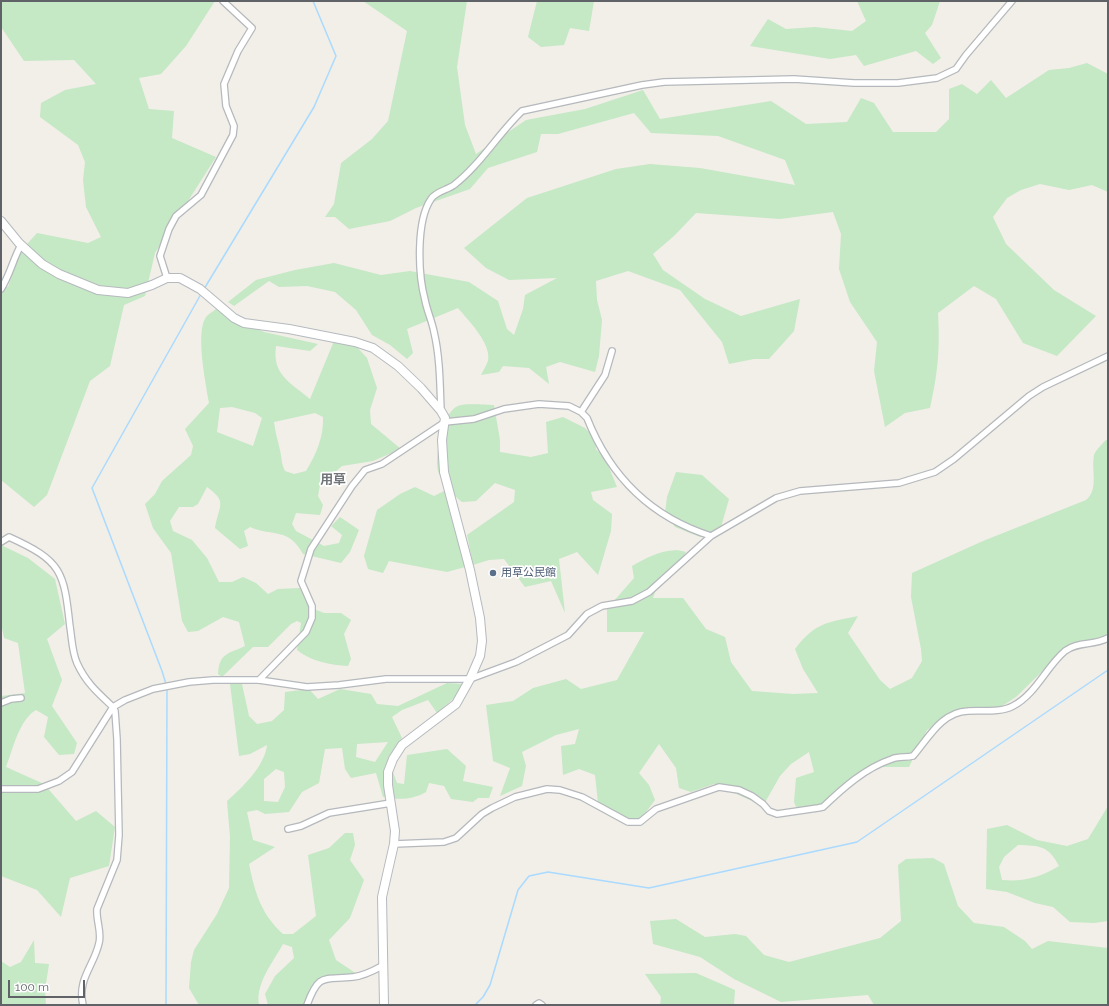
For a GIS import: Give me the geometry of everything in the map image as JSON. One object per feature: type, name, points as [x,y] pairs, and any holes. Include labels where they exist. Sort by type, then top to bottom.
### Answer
[{"type":"street","points":[[167,278],[160,256],[169,229],[176,216],[201,195],[233,135],[234,126],[226,106],[224,84],[238,51],[252,28],[223,1]]},
{"type":"street","points":[[384,1005],[382,966],[382,897],[394,844],[395,831],[388,772],[393,758],[402,745],[456,704],[470,679],[481,648],[480,618],[470,570],[444,472],[442,440],[445,422],[441,411],[434,332],[424,300],[419,269],[422,215],[432,197],[453,185],[470,170],[509,123],[522,111],[642,85],[664,82],[794,79],[854,83],[906,82],[937,78],[956,69],[1012,1]]},
{"type":"street","points":[[1,221],[21,245],[42,264],[59,274],[98,290],[133,292],[167,278],[180,278],[200,289],[234,318],[244,323],[296,330],[355,342],[373,348],[398,366],[421,388],[441,411]]},
{"type":"street","points":[[1,289],[8,277],[14,258],[21,245]]},
{"type":"street","points":[[581,412],[605,375],[612,351]]},
{"type":"street","points":[[1,789],[38,790],[59,781],[72,772],[113,707],[124,700],[152,689],[189,682],[259,680],[307,687],[339,685],[386,679],[470,679],[516,662],[548,647],[568,635],[587,614],[602,606],[632,601],[648,592],[711,536],[776,498],[800,491],[899,483],[935,472],[954,459],[1028,396],[1043,387],[1108,356]]},
{"type":"street","points":[[259,680],[306,632],[312,618],[312,606],[301,581],[304,567],[311,549],[352,486],[365,470],[382,464],[445,422],[474,419],[504,409],[539,404],[569,406],[581,412],[586,418],[615,471],[626,484],[648,503],[685,527],[711,536]]},
{"type":"street","points":[[1,542],[9,537],[35,549],[48,559],[56,568],[66,591],[72,645],[76,662],[87,683],[113,707],[117,739],[119,835],[116,860],[97,909],[96,916],[100,933],[99,943],[83,981],[81,997],[83,1005]]},
{"type":"street","points":[[394,844],[444,842],[456,838],[482,814],[492,808],[515,797],[547,789],[560,790],[582,797],[628,822],[640,822],[656,809],[719,787],[739,790],[763,804],[770,811],[777,814],[823,807],[850,782],[886,761],[894,758],[913,756],[933,730],[947,718],[966,711],[1002,709],[1012,706],[1026,696],[1066,651],[1078,645],[1096,644],[1108,638]]},
{"type":"street","points":[[1,703],[11,699],[21,698]]},
{"type":"street","points":[[288,829],[301,826],[329,813],[391,803]]},
{"type":"street","points":[[307,1005],[319,982],[325,978],[363,975],[382,966]]},
{"type":"street","points":[[536,1005],[537,1003],[542,1005]]},
{"type":"green space","points":[[1,1],[215,1],[186,46],[161,74],[139,78],[149,109],[174,111],[172,138],[216,157],[155,253],[145,296],[124,305],[110,366],[90,381],[47,495],[34,507],[1,480],[1,284],[8,287],[20,252],[37,233],[88,243],[101,237],[86,207],[83,180],[85,162],[78,145],[40,117],[41,103],[65,90],[96,84],[74,60],[24,61],[1,27]]},
{"type":"green space","points":[[363,1],[467,1],[457,67],[465,125],[476,154],[526,120],[585,109],[643,90],[660,119],[771,101],[806,124],[847,122],[861,98],[874,103],[893,132],[936,132],[949,119],[949,89],[962,84],[977,94],[991,80],[1006,98],[1049,70],[1069,68],[1087,63],[1108,74],[1108,192],[1092,185],[1069,190],[1040,184],[1021,190],[1007,198],[993,217],[1006,244],[1054,290],[1096,316],[1057,356],[1023,343],[996,299],[974,286],[938,313],[938,361],[930,408],[905,413],[885,427],[874,371],[877,342],[850,302],[839,269],[841,234],[833,212],[780,219],[696,213],[674,236],[653,254],[663,270],[705,299],[741,316],[800,299],[794,331],[769,359],[754,359],[729,364],[722,342],[680,290],[628,271],[596,281],[597,300],[602,320],[599,356],[595,372],[560,362],[546,367],[549,384],[529,368],[503,366],[499,372],[481,375],[488,361],[486,347],[473,326],[458,308],[407,329],[413,353],[407,359],[390,345],[372,335],[356,310],[335,292],[307,286],[279,287],[269,281],[234,306],[228,302],[256,280],[295,270],[334,263],[381,275],[410,271],[469,282],[498,301],[507,329],[514,335],[523,309],[525,295],[557,278],[509,280],[486,268],[464,248],[527,198],[616,169],[650,164],[700,168],[795,185],[785,160],[718,136],[651,133],[634,113],[558,134],[541,134],[537,152],[488,168],[470,189],[416,208],[390,221],[349,229],[335,217],[325,217],[334,204],[341,163],[372,139],[388,121],[407,31]]},
{"type":"green space","points":[[537,1],[594,1],[589,31],[570,28],[564,45],[541,47],[528,37]]},
{"type":"green space","points":[[857,1],[940,1],[932,25],[925,33],[941,58],[933,64],[916,51],[864,66],[856,55],[830,59],[750,46],[768,19],[786,29],[815,27],[852,31],[866,21]]},
{"type":"green space","points":[[216,309],[264,332],[318,344],[310,351],[276,346],[275,356],[280,371],[289,382],[310,399],[334,341],[357,347],[367,358],[377,388],[370,410],[371,424],[401,449],[373,461],[342,466],[320,485],[318,496],[323,505],[320,515],[296,513],[292,524],[296,531],[324,546],[339,543],[342,535],[331,526],[340,517],[359,530],[350,552],[341,563],[303,554],[297,545],[286,536],[250,527],[244,531],[248,546],[240,549],[215,528],[220,509],[220,500],[214,492],[207,487],[198,504],[193,507],[179,507],[170,521],[173,531],[192,540],[207,558],[219,582],[232,582],[243,577],[256,583],[268,594],[278,589],[300,588],[309,607],[324,613],[341,613],[351,620],[344,634],[351,659],[348,666],[321,662],[302,654],[297,650],[301,623],[297,621],[291,624],[268,647],[253,647],[222,677],[218,674],[222,658],[245,646],[239,622],[223,617],[198,631],[188,632],[182,621],[171,553],[153,528],[145,504],[155,494],[162,481],[191,455],[193,446],[185,429],[209,403],[202,359],[201,334],[206,317]],"holes":[[[232,407],[255,413],[262,418],[253,446],[217,432],[220,408]],[[315,413],[323,417],[323,424],[319,445],[313,458],[306,471],[294,474],[285,471],[274,422]]]},
{"type":"green space","points":[[466,405],[494,405],[500,440],[500,452],[531,457],[548,453],[546,422],[563,417],[585,428],[595,439],[596,449],[606,460],[617,487],[591,492],[593,500],[612,514],[611,531],[598,575],[577,552],[559,559],[565,613],[551,581],[525,587],[504,559],[489,560],[473,565],[467,535],[514,502],[515,490],[495,483],[476,501],[462,502],[449,490],[439,474],[437,458],[440,437],[447,417],[452,410],[458,406]]},
{"type":"green space","points":[[1106,440],[1108,440],[1108,639],[1106,642],[1063,651],[1016,697],[999,708],[961,710],[927,730],[909,767],[871,767],[823,803],[799,814],[794,802],[796,778],[814,772],[809,752],[791,764],[780,776],[763,806],[714,784],[691,792],[679,788],[676,768],[659,744],[639,773],[649,785],[655,800],[637,824],[622,823],[598,803],[595,775],[579,769],[563,775],[561,746],[575,744],[579,729],[556,735],[522,752],[526,766],[522,786],[500,796],[510,768],[493,761],[486,705],[513,701],[533,688],[566,679],[581,689],[617,680],[644,632],[607,632],[607,609],[634,578],[632,566],[651,556],[665,551],[672,550],[686,552],[682,559],[661,576],[653,598],[683,598],[706,629],[725,637],[731,662],[752,691],[793,694],[818,693],[803,669],[795,649],[809,633],[822,625],[858,616],[848,633],[880,680],[890,689],[912,678],[922,661],[911,597],[912,573],[983,541],[1086,500],[1092,491],[1094,479],[1094,455]]},
{"type":"green space","points":[[676,472],[702,475],[729,499],[721,527],[700,537],[675,527],[665,513],[667,497]]},
{"type":"green space","points":[[415,487],[434,496],[446,490],[465,567],[447,572],[389,561],[383,573],[368,569],[364,556],[377,510],[400,494]]},
{"type":"green space","points":[[1,545],[28,558],[55,579],[65,624],[47,639],[62,680],[52,706],[77,743],[74,754],[59,755],[44,737],[48,717],[36,710],[25,721],[21,728],[6,767],[44,784],[76,821],[96,811],[115,827],[109,866],[70,878],[61,917],[37,890],[1,876],[1,696],[25,693],[18,643],[4,638],[1,623]]},
{"type":"green space","points":[[447,683],[463,684],[461,692],[437,713],[428,700],[402,710],[392,717],[402,738],[388,758],[397,783],[404,784],[407,755],[447,749],[466,766],[463,781],[493,787],[489,798],[478,798],[473,802],[451,799],[444,786],[429,783],[426,792],[416,797],[394,799],[383,797],[376,773],[351,778],[345,769],[342,748],[325,749],[319,783],[302,792],[289,812],[265,814],[257,810],[247,812],[253,840],[275,847],[249,864],[257,894],[269,919],[283,934],[293,934],[316,916],[308,855],[329,848],[345,833],[353,833],[355,845],[350,860],[364,880],[350,918],[329,940],[336,960],[354,972],[359,979],[332,981],[318,985],[303,1005],[268,1005],[265,994],[275,976],[294,958],[292,947],[283,944],[262,981],[258,997],[259,1005],[199,1005],[189,988],[191,962],[194,950],[217,914],[229,888],[230,837],[227,801],[246,783],[257,769],[262,761],[267,745],[250,754],[239,756],[230,684],[242,684],[249,716],[257,724],[272,721],[284,710],[285,692],[309,689],[318,699],[340,689],[371,694],[377,704],[398,706]],"holes":[[[388,742],[375,762],[356,757],[357,744]],[[276,769],[284,772],[285,787],[278,802],[264,801],[264,779]]]},
{"type":"green space","points":[[1108,806],[1108,921],[1094,923],[1070,922],[1053,907],[1035,903],[1007,892],[986,889],[987,829],[1007,825],[1037,840],[1067,846],[1088,839]],"holes":[[[1018,845],[1038,847],[1047,850],[1059,866],[1032,878],[1002,880],[999,867],[1004,857]]]},
{"type":"green space","points":[[933,858],[944,864],[958,906],[974,923],[1004,927],[1025,941],[1032,949],[1048,941],[1108,948],[1108,1005],[874,1005],[868,995],[781,1002],[734,979],[700,957],[653,944],[650,921],[676,919],[705,937],[735,934],[746,936],[764,955],[789,962],[880,938],[901,921],[898,865],[906,859]]},
{"type":"green space","points":[[34,940],[35,963],[49,964],[45,990],[46,1005],[1,1005],[1,961],[10,967],[21,962]]},
{"type":"green space","points":[[696,973],[735,990],[734,1005],[660,1005],[661,997],[645,974]]},
{"type":"waterway","points":[[204,289],[314,107],[336,56],[313,1]]},
{"type":"waterway","points":[[166,684],[92,488],[201,294]]},
{"type":"waterway","points":[[475,1005],[483,997],[490,985],[518,890],[529,876],[548,872],[649,888],[857,842],[1108,670]]},
{"type":"waterway","points":[[166,1005],[167,688]]},
{"type":"place","name":"用草公民館","points":[[493,573]]},
{"type":"district","name":"用草","points":[[333,480]]}]
